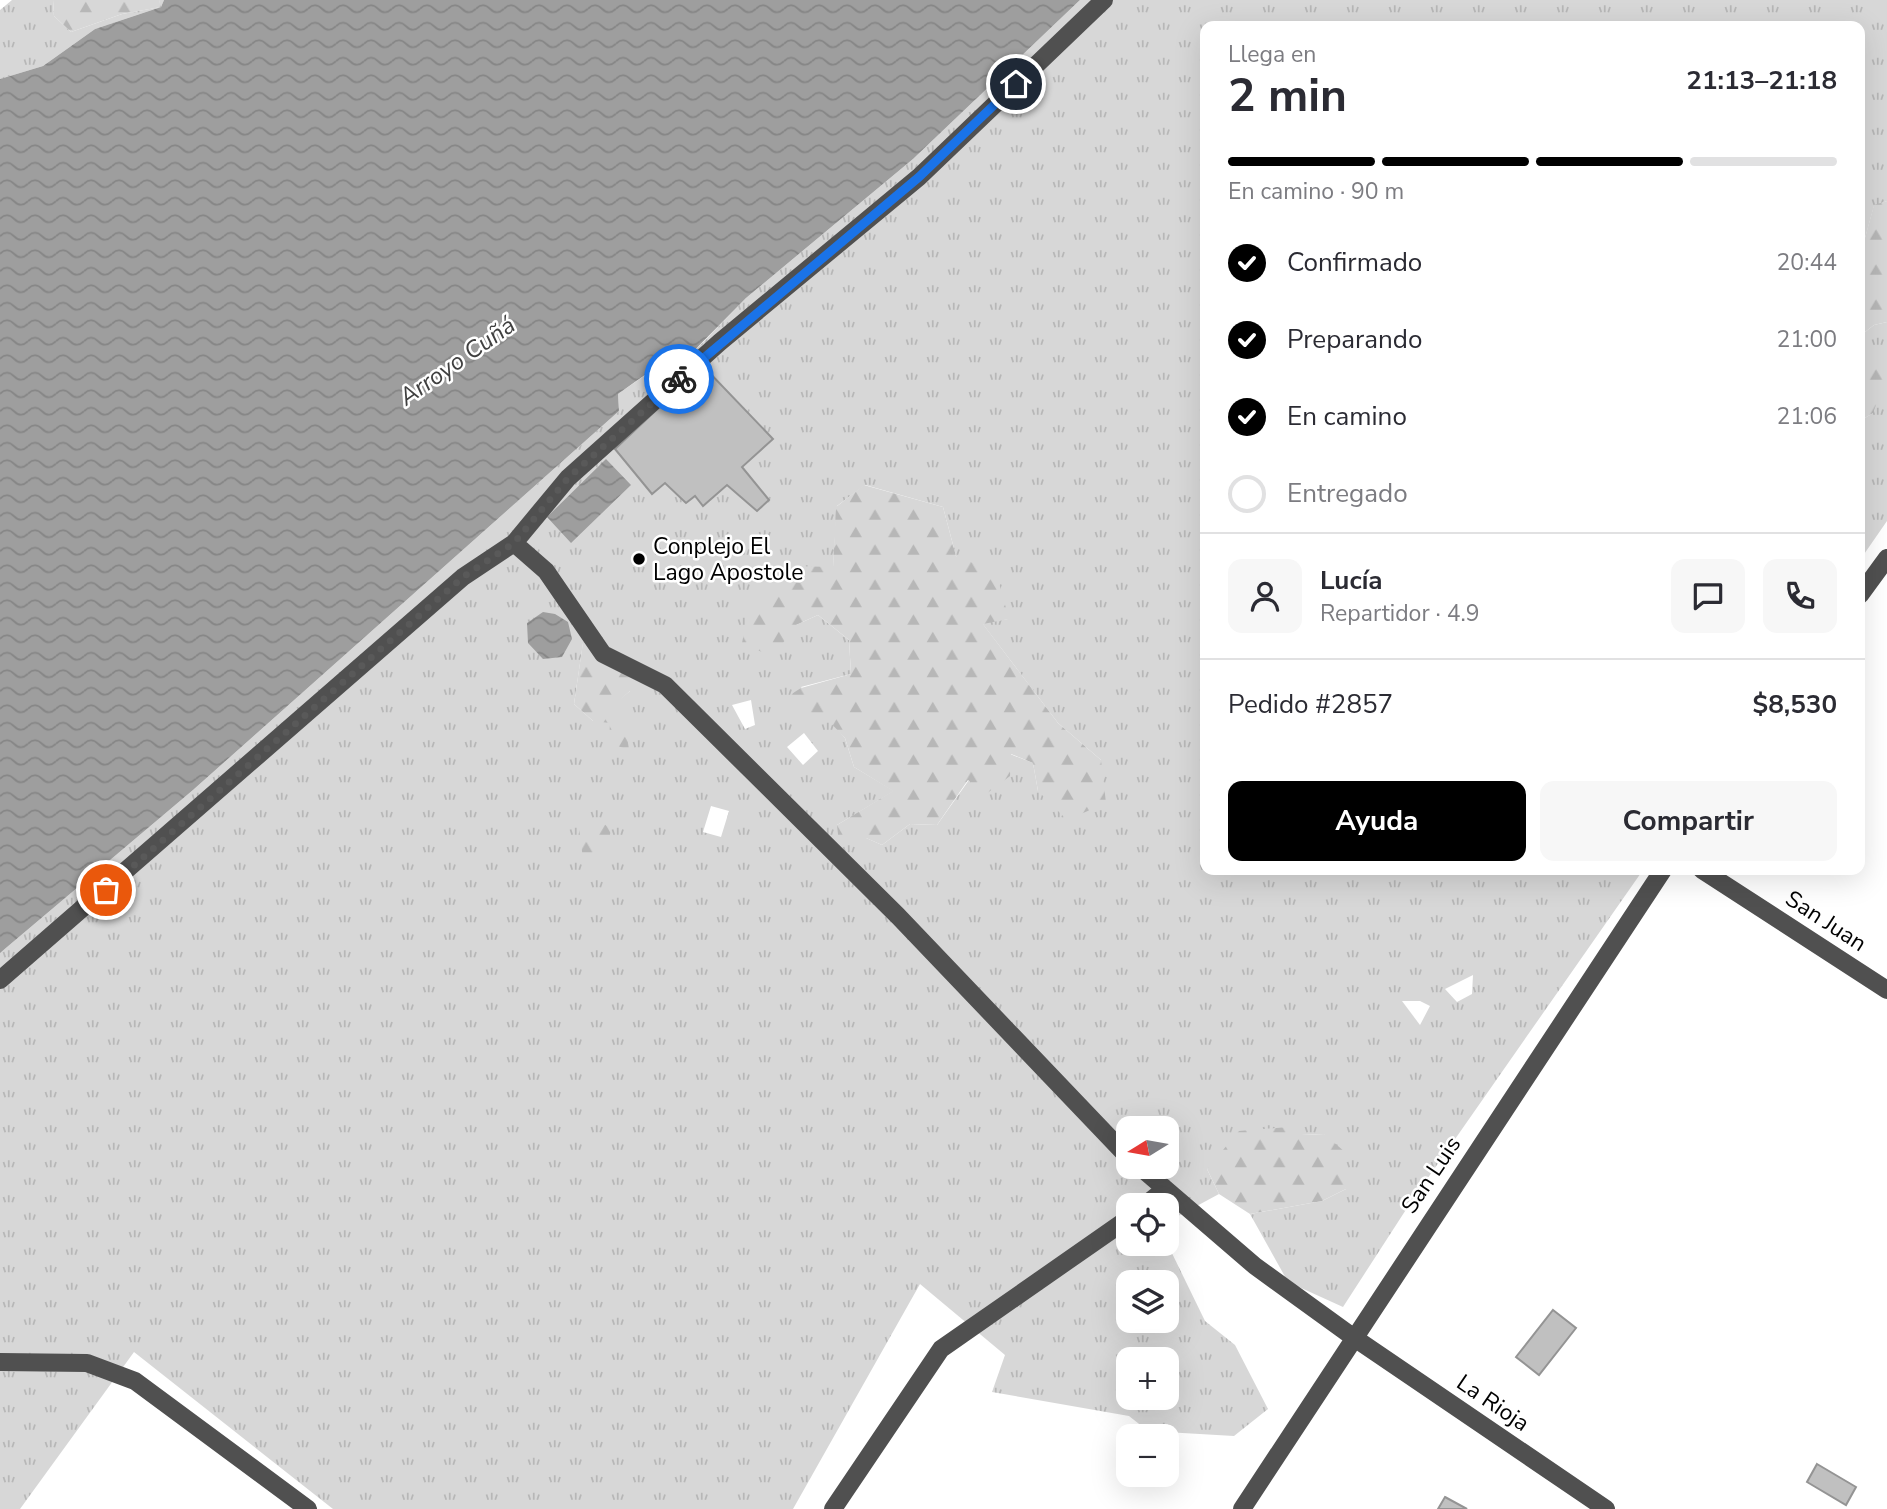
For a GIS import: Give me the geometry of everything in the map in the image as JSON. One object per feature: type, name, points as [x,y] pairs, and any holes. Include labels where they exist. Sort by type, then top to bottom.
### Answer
[{"type":"street","points":[[0,980],[463,577],[514,543],[568,478],[720,342],[919,177],[1104,0]]},
{"type":"street","points":[[514,543],[546,571],[603,654],[664,685],[898,915],[1116,1143]]},
{"type":"street","points":[[1865,588],[1887,558]]},
{"type":"street","name":"San Luis","points":[[1242,1509],[1660,875]]},
{"type":"street","name":"San Juan","points":[[1710,875],[1887,990]]},
{"type":"street","name":"La Rioja","points":[[1155,1180],[1255,1266],[1353,1338],[1606,1509]]},
{"type":"street","points":[[1160,1193],[1165,1189]]},
{"type":"street","points":[[833,1509],[941,1349],[1116,1227]]},
{"type":"street","points":[[0,1362],[87,1363],[135,1381],[309,1509]]},
{"type":"green space","points":[[12,0],[53,0],[54,16],[71,32],[122,14],[160,7],[159,0],[164,0],[161,7],[95,29],[43,66],[0,79],[0,10]]},
{"type":"green space","points":[[53,0],[159,0],[161,7],[122,14],[71,32],[54,16]]},
{"type":"green space","points":[[1080,0],[1887,0],[1887,201],[1874,206],[1865,238],[1865,21],[1200,21],[1200,875],[1640,875],[1409,1205],[1343,1307],[1288,1282],[1250,1214],[1322,1201],[1346,1189],[1324,1134],[1302,1135],[1207,1169],[1219,1194],[1179,1216],[1179,1193],[1116,1193],[1116,1256],[1173,1256],[1205,1321],[1235,1345],[1268,1409],[1234,1436],[1179,1433],[1179,1424],[1139,1424],[1129,1416],[992,1392],[1005,1355],[920,1284],[793,1509],[333,1509],[134,1352],[20,1509],[0,1509],[0,953],[193,790],[619,411],[618,394],[664,362],[675,371],[746,298],[913,159]],"holes":[[[703,367],[742,467],[703,505],[695,496],[665,483],[652,493],[616,448]],[[865,485],[943,507],[956,556],[1001,595],[1008,619],[982,623],[1058,723],[1101,760],[1038,791],[1033,763],[1010,754],[969,780],[937,825],[910,824],[882,845],[837,825],[894,791],[854,767],[845,738],[801,687],[851,674],[849,640],[818,615],[796,625],[833,567],[837,506]],[[583,643],[609,658],[630,691],[593,721],[574,704]],[[751,700],[755,725],[745,729],[732,705]],[[804,733],[818,751],[803,765],[787,747]],[[711,806],[729,811],[721,837],[703,832]],[[1473,975],[1472,994],[1457,1002],[1445,989]],[[1402,1001],[1420,1001],[1430,1006],[1420,1025]]]},
{"type":"green space","points":[[1887,201],[1887,322],[1874,325],[1865,332],[1865,238],[1874,205]]},
{"type":"green space","points":[[1887,322],[1887,521],[1865,553],[1865,418],[1873,413],[1865,360],[1865,332],[1874,325]]},
{"type":"green space","points":[[1865,354],[1887,375],[1873,413],[1865,418]]},
{"type":"green space","points":[[864,485],[943,507],[956,556],[996,572],[1009,619],[983,624],[1058,723],[1101,760],[1106,803],[1067,820],[1038,791],[1033,763],[1011,754],[1010,776],[986,794],[968,780],[937,825],[910,824],[882,845],[866,838],[839,843],[837,825],[893,791],[854,767],[845,738],[824,716],[799,716],[790,695],[801,688],[851,674],[849,640],[818,615],[796,625],[773,657],[742,643],[749,608],[789,566],[833,567],[836,507]]},
{"type":"green space","points":[[583,642],[633,669],[630,691],[612,707],[625,721],[629,750],[609,743],[610,723],[593,721],[574,704]]},
{"type":"green space","points":[[598,819],[611,829],[607,851],[583,859],[579,828]]},
{"type":"green space","points":[[1289,1127],[1302,1135],[1324,1134],[1345,1152],[1346,1189],[1322,1201],[1250,1214],[1219,1194],[1207,1169],[1239,1131]]},
{"type":"water","name":"Arroyo Cuñá","points":[[164,0],[1080,0],[913,159],[746,298],[674,371],[663,362],[618,394],[619,411],[193,790],[0,953],[0,79],[43,66],[95,29],[161,7]]},
{"type":"water","points":[[606,459],[631,485],[571,543],[547,517]]},
{"type":"water","points":[[543,612],[555,614],[568,622],[572,639],[562,657],[543,659],[528,643],[527,623]]},
{"type":"building","points":[[703,366],[773,439],[742,467],[769,500],[757,511],[727,485],[703,506],[695,496],[686,503],[665,483],[652,494],[615,449]]},
{"type":"building","points":[[1553,1310],[1576,1328],[1539,1375],[1516,1357]]},
{"type":"building","points":[[1817,1464],[1856,1487],[1846,1505],[1807,1482]]},
{"type":"building","points":[[1445,1497],[1467,1509],[1438,1509]]},
{"type":"way so far","points":[[106,890],[463,577],[514,543],[568,478],[679,379]]},
{"type":"place","name":"Conplejo El Lago Apostole","points":[[639,559]]},
{"type":"route","points":[[679,379],[919,177],[1016,84]]}]
